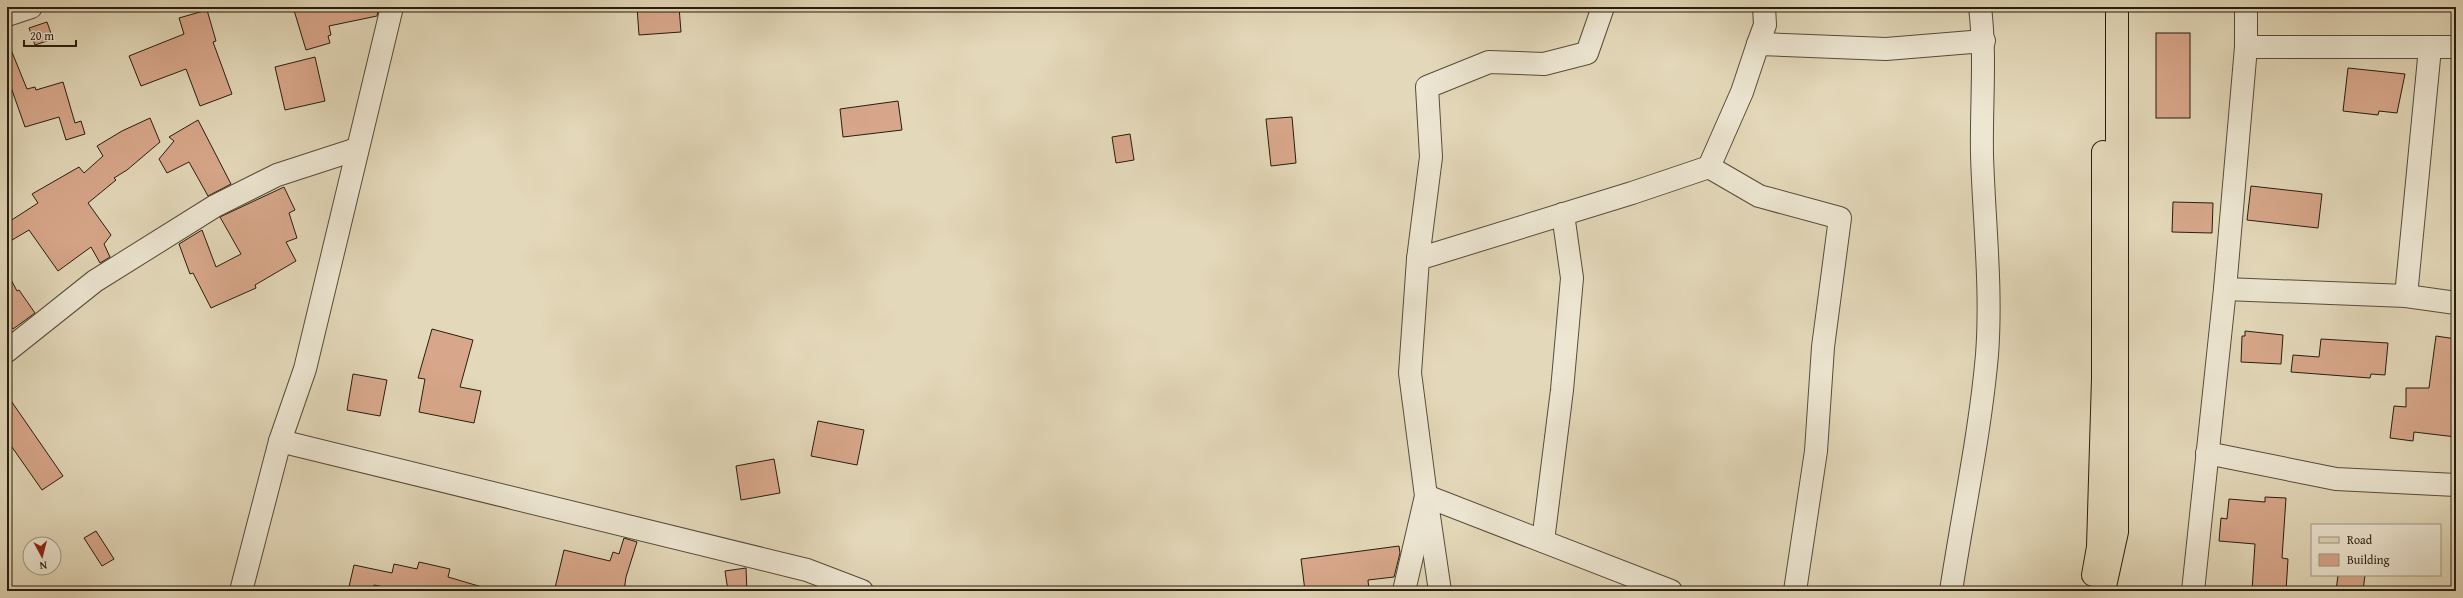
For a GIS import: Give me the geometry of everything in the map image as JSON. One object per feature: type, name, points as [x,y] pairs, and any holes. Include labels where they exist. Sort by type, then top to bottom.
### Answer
[{"type":"main road","points":[[2090,591],[2098,547],[2103,378],[2104,7]]},
{"type":"main road","points":[[2104,591],[2117,532],[2119,364],[2117,7]]},
{"type":"street","points":[[7,15],[31,7]]},
{"type":"street","points":[[241,591],[280,441],[305,369],[392,7]]},
{"type":"street","points":[[1440,591],[1410,373],[1418,259],[1431,156],[1427,87],[1489,62],[1544,64],[1587,54],[1603,7]]},
{"type":"street","points":[[1709,167],[1742,92],[1765,25],[1764,7]]},
{"type":"street","points":[[1951,591],[1974,463],[1987,354],[1989,263],[1982,154],[1984,41],[1980,7]]},
{"type":"street","points":[[2193,591],[2225,289],[2246,47],[2246,7]]},
{"type":"street","points":[[1758,44],[1886,49],[1984,41]]},
{"type":"street","points":[[2246,47],[2456,47]]},
{"type":"street","points":[[2406,296],[2430,48]]},
{"type":"street","points":[[7,351],[96,281],[215,206],[277,175],[357,148]]},
{"type":"street","points":[[1418,259],[1709,167],[1759,196],[1840,218],[1823,347],[1816,451],[1794,591]]},
{"type":"street","points":[[1543,541],[1562,390],[1572,278],[1563,214]]},
{"type":"street","points":[[2225,289],[2406,296],[2456,303]]},
{"type":"street","points":[[280,441],[807,570],[862,591]]},
{"type":"street","points":[[2207,453],[2336,479],[2456,485]]},
{"type":"street","points":[[1426,496],[1670,591]]},
{"type":"street","points":[[1404,591],[1426,496]]},
{"type":"building","points":[[293,7],[379,7],[377,16],[329,26],[331,35],[328,36],[330,43],[306,50]]},
{"type":"building","points":[[637,7],[679,7],[681,32],[639,35]]},
{"type":"building","points":[[207,10],[216,41],[213,42],[232,94],[200,106],[186,69],[141,86],[129,56],[184,34],[179,18]]},
{"type":"building","points":[[47,22],[53,39],[35,45],[29,28]]},
{"type":"building","points":[[2156,33],[2190,33],[2190,118],[2156,118]]},
{"type":"building","points":[[7,40],[27,89],[35,87],[36,90],[63,82],[75,123],[81,121],[85,134],[66,140],[59,117],[25,127],[7,76]]},
{"type":"building","points":[[315,57],[325,101],[285,110],[275,67]]},
{"type":"building","points":[[2348,68],[2405,74],[2397,113],[2379,111],[2378,115],[2343,111]]},
{"type":"building","points":[[898,101],[902,130],[843,137],[840,109]]},
{"type":"building","points":[[1292,117],[1296,163],[1271,166],[1266,119]]},
{"type":"building","points":[[150,118],[160,142],[127,170],[114,178],[116,180],[88,203],[111,235],[104,244],[110,257],[100,263],[91,247],[58,271],[29,230],[7,243],[7,223],[38,203],[32,194],[79,167],[84,173],[103,156],[97,146],[122,131]]},
{"type":"building","points":[[198,120],[231,184],[208,196],[189,162],[167,173],[159,159],[174,141],[169,137]]},
{"type":"building","points":[[1130,134],[1134,160],[1116,163],[1112,137]]},
{"type":"building","points":[[2251,186],[2322,194],[2318,228],[2247,220]]},
{"type":"building","points":[[284,187],[295,210],[289,213],[297,238],[286,242],[296,261],[255,285],[256,288],[211,308],[193,273],[190,274],[179,244],[202,230],[216,267],[241,254],[220,217]]},
{"type":"building","points":[[2173,202],[2213,203],[2212,233],[2172,232]]},
{"type":"building","points":[[7,272],[17,291],[19,290],[35,313],[13,329],[7,320]]},
{"type":"building","points":[[432,329],[473,340],[460,387],[481,391],[474,423],[419,412],[425,379],[418,378]]},
{"type":"building","points":[[2245,331],[2283,335],[2281,364],[2241,362],[2242,336],[2245,336]]},
{"type":"building","points":[[2436,336],[2456,339],[2454,393],[2456,394],[2456,437],[2414,432],[2413,441],[2390,438],[2394,406],[2406,407],[2406,388],[2429,388]]},
{"type":"building","points":[[2321,339],[2388,343],[2385,375],[2371,374],[2370,378],[2291,372],[2293,355],[2319,357]]},
{"type":"building","points":[[353,374],[387,380],[380,416],[347,410]]},
{"type":"building","points":[[7,395],[63,476],[42,490],[7,440]]},
{"type":"building","points":[[818,421],[864,430],[857,465],[811,456]]},
{"type":"building","points":[[774,459],[780,493],[741,500],[736,466]]},
{"type":"building","points":[[2265,497],[2286,498],[2282,558],[2288,559],[2286,591],[2252,591],[2255,544],[2219,541],[2221,518],[2227,519],[2229,499],[2265,502]]},
{"type":"building","points":[[96,531],[114,559],[102,566],[84,538]]},
{"type":"building","points":[[624,538],[637,542],[626,577],[624,591],[568,591],[555,588],[564,550],[610,561],[613,552],[619,554]]},
{"type":"building","points":[[1399,546],[1400,553],[1394,577],[1368,580],[1369,591],[1305,591],[1301,559]]},
{"type":"building","points":[[419,562],[450,569],[448,577],[482,587],[482,591],[402,591],[374,585],[373,591],[348,591],[354,565],[392,573],[394,564],[417,569]]},
{"type":"building","points":[[746,568],[747,591],[728,591],[725,571]]},
{"type":"building","points":[[2338,576],[2365,576],[2363,591],[2336,591]]}]
